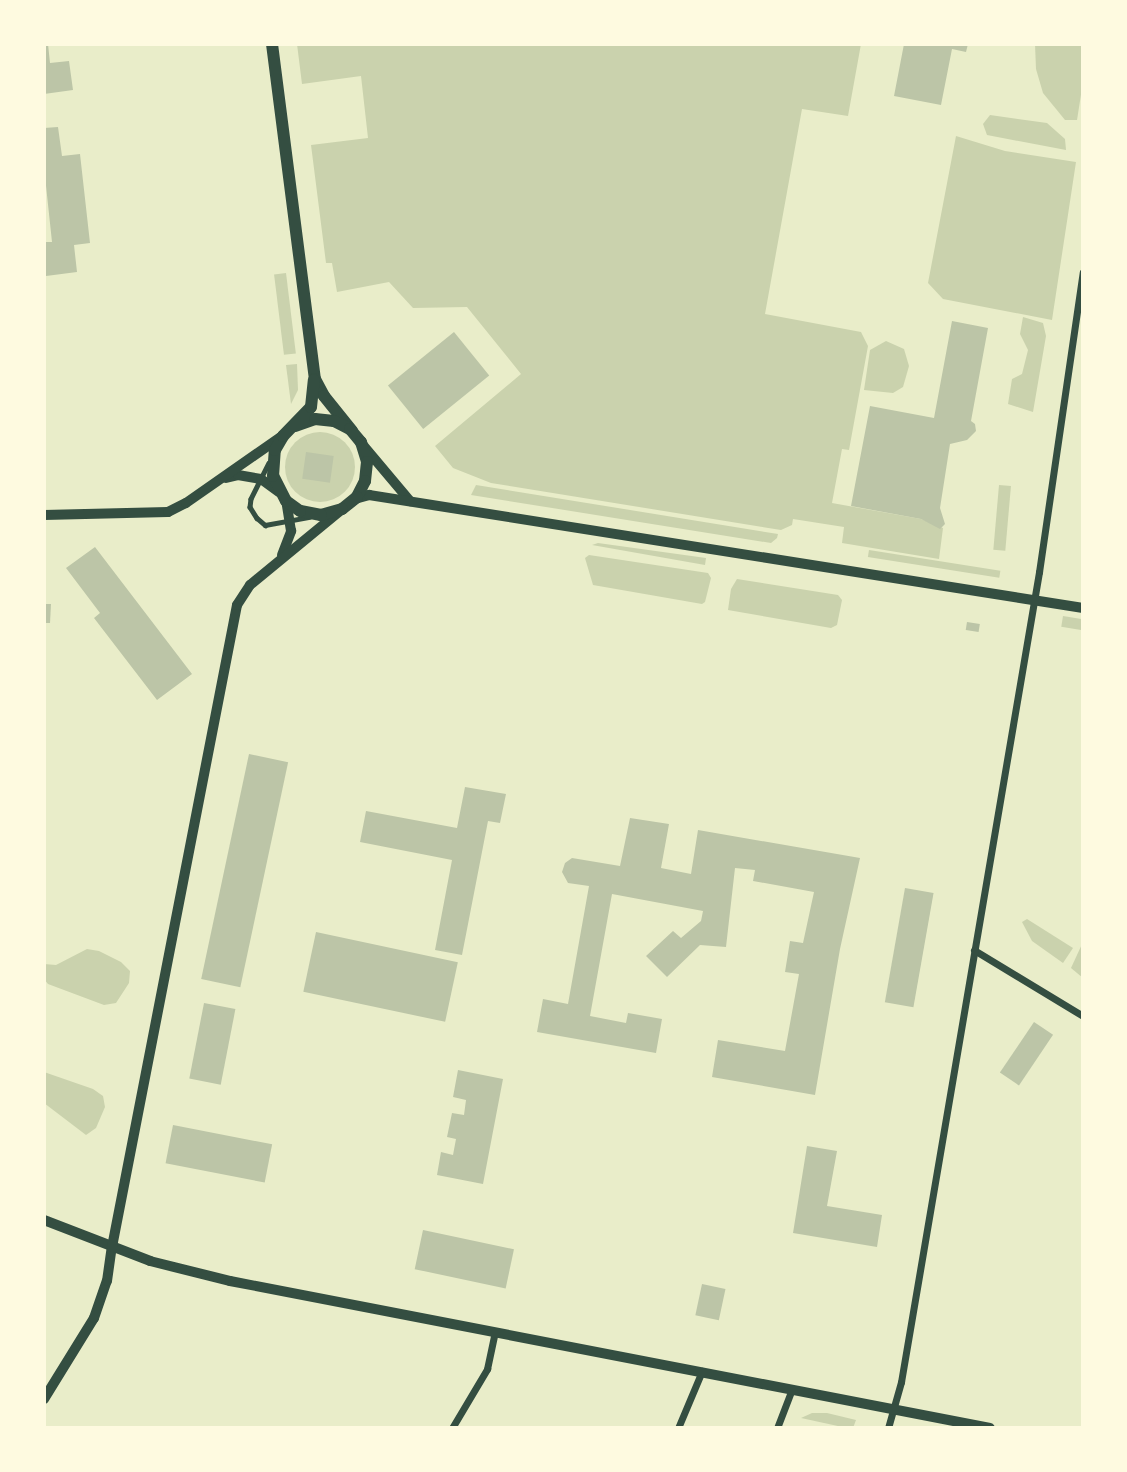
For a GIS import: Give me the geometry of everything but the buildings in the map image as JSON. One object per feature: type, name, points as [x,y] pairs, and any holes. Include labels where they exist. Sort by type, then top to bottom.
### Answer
[{"type":"main road","points":[[272,44],[314,373],[311,407],[290,430],[273,456],[272,473],[291,521],[289,541],[279,561]]},
{"type":"main road","points":[[314,373],[324,396],[410,501]]},
{"type":"main road","points":[[290,430],[322,419],[339,423],[352,432]]},
{"type":"main road","points":[[112,1247],[237,606],[245,590],[350,503],[365,484],[367,472],[361,442]]},
{"type":"main road","points":[[282,496],[305,513],[321,514],[369,495],[1083,608]]},
{"type":"main road","points":[[44,1220],[150,1261],[217,1278],[990,1428]]},
{"type":"street","points":[[888,1428],[895,1409],[1034,601],[1083,272]]},
{"type":"street","points":[[44,514],[168,512],[290,430]]},
{"type":"street","points":[[216,482],[238,475],[261,479],[282,496]]},
{"type":"street","points":[[974,950],[1083,1016]]},
{"type":"street","points":[[44,1399],[94,1318],[107,1282],[112,1247]]},
{"type":"street","points":[[452,1428],[487,1369],[495,1332]]},
{"type":"street","points":[[678,1428],[702,1371]]},
{"type":"street","points":[[777,1428],[792,1388]]},
{"type":"lane","points":[[273,456],[251,499],[250,507],[257,518],[265,525],[321,514]]},
{"type":"green space","points":[[297,44],[861,44],[848,116],[802,109],[765,314],[861,332],[868,346],[849,450],[842,449],[832,503],[921,519],[943,528],[939,559],[842,543],[844,527],[793,519],[792,525],[781,530],[491,483],[453,468],[435,446],[521,374],[467,307],[413,308],[389,282],[337,292],[332,263],[326,263],[311,145],[368,138],[361,76],[302,84]]},
{"type":"green space","points":[[1035,44],[1083,44],[1083,82],[1077,120],[1065,120],[1043,93],[1036,69]]},
{"type":"green space","points":[[990,115],[1047,123],[1065,139],[1066,150],[987,135],[983,124]]},
{"type":"green space","points":[[956,136],[1005,151],[1076,162],[1052,320],[943,299],[928,283]]},
{"type":"green space","points":[[286,273],[296,353],[284,355],[274,274]]},
{"type":"green space","points":[[1023,317],[1043,323],[1046,336],[1033,412],[1008,404],[1012,379],[1022,374],[1028,350],[1020,334]]},
{"type":"green space","points":[[886,341],[904,349],[909,366],[903,387],[893,393],[864,390],[870,350]]},
{"type":"green space","points":[[297,364],[298,390],[291,404],[286,365]]},
{"type":"green space","points":[[320,432],[339,438],[349,448],[355,467],[349,486],[339,496],[320,502],[301,496],[291,486],[285,467],[291,448],[301,438]]},
{"type":"green space","points":[[476,485],[778,534],[771,543],[471,495]]},
{"type":"green space","points":[[999,485],[1011,486],[1005,551],[993,550]]},
{"type":"green space","points":[[598,543],[706,558],[705,565],[592,545]]},
{"type":"green space","points":[[869,550],[1000,571],[999,578],[868,557]]},
{"type":"green space","points":[[589,555],[708,573],[711,578],[705,602],[702,604],[593,585],[585,558]]},
{"type":"green space","points":[[737,579],[838,595],[842,600],[837,625],[831,628],[728,610],[731,589]]},
{"type":"green space","points":[[1063,616],[1083,619],[1081,630],[1061,627]]},
{"type":"green space","points":[[1027,919],[1073,948],[1063,963],[1032,941],[1022,922]]},
{"type":"green space","points":[[1083,942],[1083,978],[1071,968]]},
{"type":"green space","points":[[87,949],[99,951],[121,962],[130,971],[129,983],[116,1003],[104,1005],[48,984],[44,979],[44,964],[56,965]]},
{"type":"green space","points":[[44,1072],[93,1089],[103,1096],[105,1107],[96,1128],[86,1135],[44,1103]]},
{"type":"green space","points":[[812,1413],[827,1413],[856,1420],[853,1428],[847,1428],[801,1418]]}]
